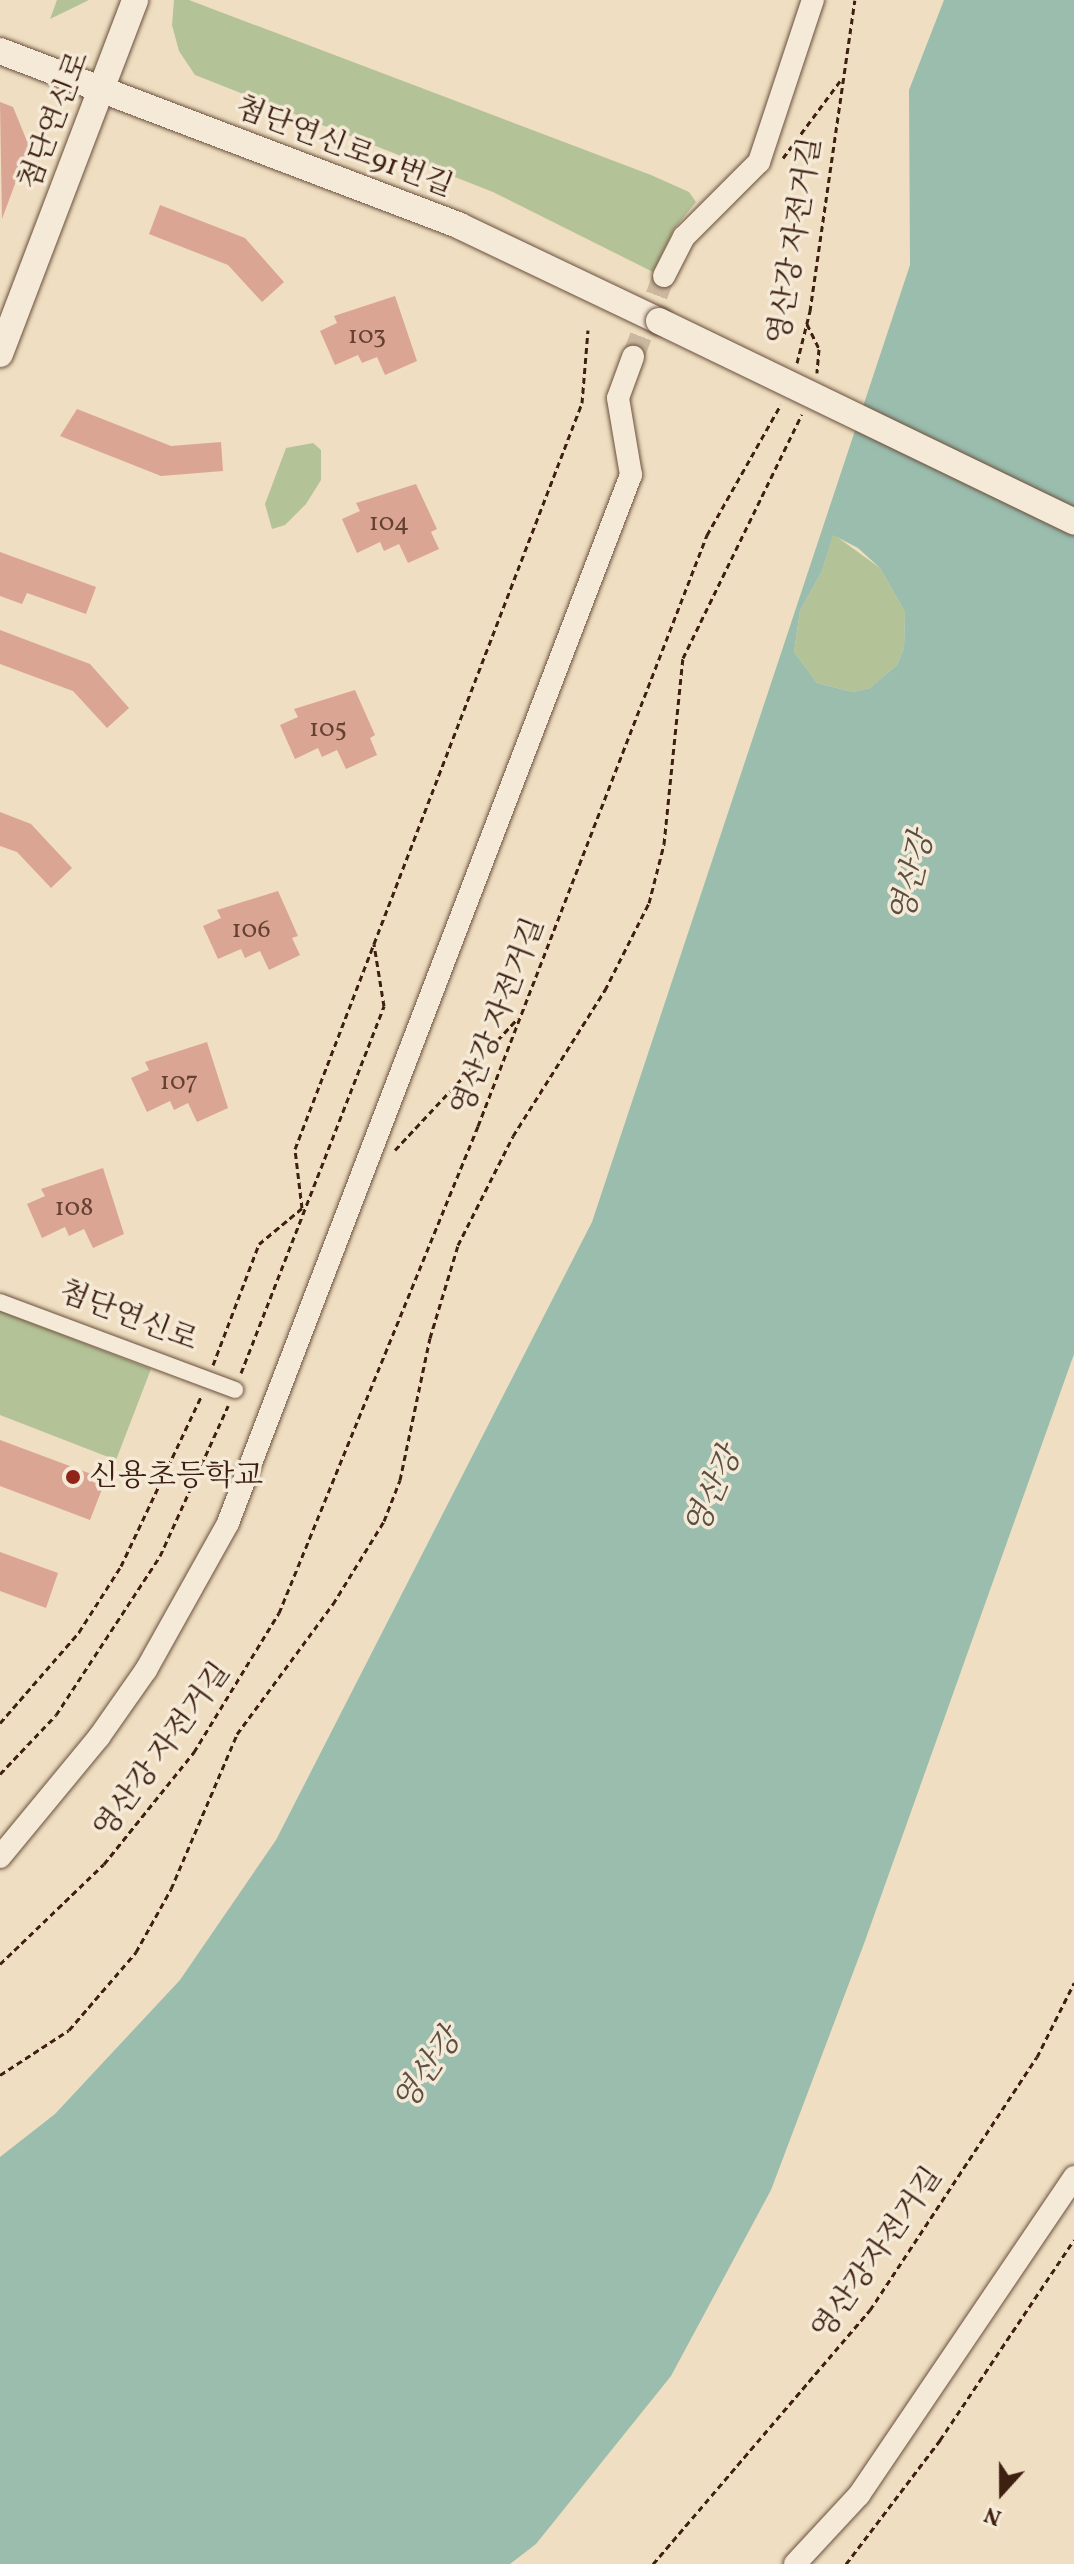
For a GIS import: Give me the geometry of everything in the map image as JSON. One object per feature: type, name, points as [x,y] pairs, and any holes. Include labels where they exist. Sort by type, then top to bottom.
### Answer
[{"type":"street","name":"첨단연신로","points":[[0,354],[135,0]]},
{"type":"street","points":[[664,276],[684,237],[759,162],[813,0]]},
{"type":"street","name":"첨단연신로91번길","points":[[0,51],[460,226],[1074,522]]},
{"type":"street","points":[[0,1857],[80,1762],[146,1670],[228,1523],[631,475],[618,398],[633,357]]},
{"type":"street","name":"첨단연신로","points":[[0,1302],[235,1390]]},
{"type":"street","points":[[795,2564],[859,2495],[1074,2177]]},
{"type":"path","name":"영산강 자전거길","points":[[795,369],[807,324],[840,81],[855,0]]},
{"type":"path","points":[[776,165],[840,81]]},
{"type":"path","points":[[807,324],[819,349],[815,384]]},
{"type":"path","points":[[0,1723],[79,1632],[121,1566],[207,1381],[259,1244],[302,1208],[295,1149],[582,403],[588,330]]},
{"type":"path","name":"영산강 자전거길","points":[[0,1964],[104,1864],[213,1727],[272,1626],[521,1016],[712,523],[787,394]]},
{"type":"path","points":[[0,2075],[69,2030],[136,1952],[171,1889],[237,1734],[333,1604],[384,1521],[400,1480],[430,1338],[458,1245],[513,1136],[610,982],[649,903],[664,844],[683,658],[806,407]]},
{"type":"path","points":[[391,1155],[521,1016]]},
{"type":"path","name":"영산강자전거길","points":[[653,2564],[870,2310],[1037,2057],[1074,1983]]},
{"type":"path","points":[[846,2564],[940,2440],[1074,2240]]},
{"type":"shaded area","points":[[57,0],[89,0],[50,19]]},
{"type":"shaded area","points":[[174,0],[189,0],[651,175],[689,192],[696,202],[674,229],[653,272],[493,192],[195,75],[179,51],[172,25]]},
{"type":"shaded area","points":[[313,443],[321,450],[321,480],[306,504],[285,525],[272,529],[265,504],[286,448]]},
{"type":"shaded area","points":[[833,534],[880,568],[905,612],[904,648],[897,665],[870,688],[853,692],[817,683],[794,652],[800,611],[822,571]]},
{"type":"shaded area","points":[[0,1311],[151,1369],[116,1460],[0,1415]]},
{"type":"water","name":"영산강","points":[[944,0],[1074,0],[1074,1354],[865,1941],[771,2190],[671,2376],[536,2544],[510,2564],[0,2564],[0,2157],[55,2114],[180,1980],[276,1840],[592,1222],[910,265],[909,90]],"holes":[[[833,535],[858,548],[880,568],[905,612],[904,648],[897,665],[870,688],[853,692],[817,683],[794,652],[800,611],[822,571]]]},
{"type":"building","points":[[0,102],[13,107],[29,146],[2,219]]},
{"type":"building","points":[[160,205],[245,238],[284,282],[262,302],[228,265],[149,234]]},
{"type":"building","points":[[395,296],[417,361],[385,375],[377,357],[362,363],[358,355],[335,365],[320,331],[337,323],[334,316]]},
{"type":"building","points":[[77,409],[171,446],[221,442],[223,471],[161,476],[60,436]]},
{"type":"building","points":[[416,484],[437,529],[431,532],[439,549],[408,563],[399,544],[384,551],[380,542],[357,553],[342,519],[360,511],[356,503]]},
{"type":"building","points":[[0,552],[96,587],[86,614],[27,593],[22,604],[0,596]]},
{"type":"building","points":[[0,630],[90,664],[129,708],[107,728],[73,691],[0,664]]},
{"type":"building","points":[[355,690],[375,735],[370,738],[377,755],[346,769],[337,750],[322,757],[318,748],[295,759],[280,725],[298,717],[294,709]]},
{"type":"building","points":[[0,812],[31,824],[72,868],[51,888],[17,852],[0,846]]},
{"type":"building","points":[[278,891],[298,936],[292,938],[300,955],[269,970],[260,951],[245,958],[241,949],[218,959],[203,926],[221,918],[217,910]]},
{"type":"building","points":[[207,1042],[228,1108],[197,1122],[188,1103],[174,1110],[170,1101],[147,1112],[131,1078],[149,1070],[145,1062]]},
{"type":"building","points":[[103,1168],[124,1234],[93,1248],[84,1229],[69,1236],[65,1227],[42,1238],[27,1204],[45,1196],[41,1189]]},
{"type":"building","points":[[0,1440],[94,1475],[93,1480],[104,1484],[90,1520],[0,1486]]},
{"type":"building","points":[[0,1552],[58,1573],[46,1608],[0,1591]]},
{"type":"tunnel","points":[[633,357],[664,276]]},
{"type":"place","name":"신용초등학교","points":[[73,1477]]}]
